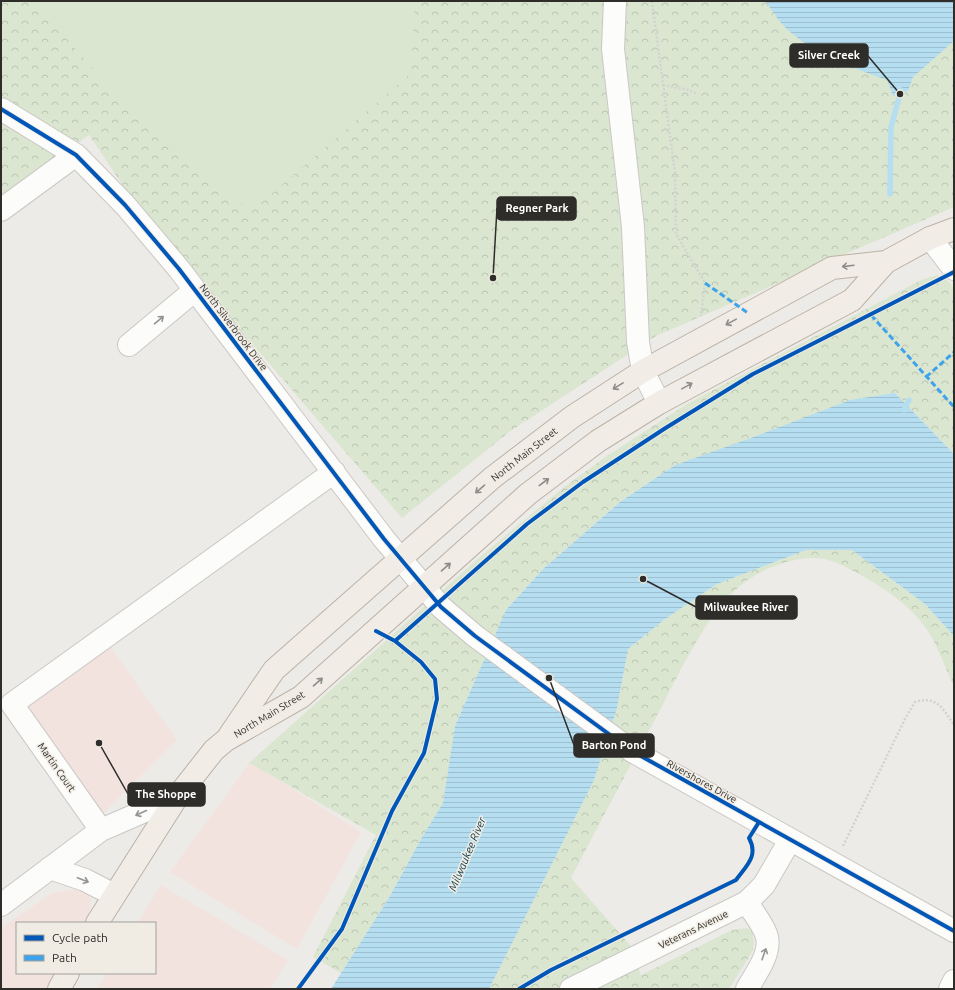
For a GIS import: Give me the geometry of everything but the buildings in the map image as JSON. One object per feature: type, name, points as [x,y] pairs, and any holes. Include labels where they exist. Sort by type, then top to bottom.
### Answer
[{"type":"main road","name":"North Main Street","points":[[98,922],[177,797],[214,750],[226,740],[301,697],[528,494],[598,441],[658,403],[852,300],[886,262],[930,238],[954,229]]},
{"type":"main road","name":"North Main Street","points":[[226,740],[274,670],[492,478],[572,417],[642,371],[832,268],[886,262]]},
{"type":"main road","points":[[59,989],[67,974]]},
{"type":"street","points":[[615,1],[612,49],[632,227],[638,342],[642,371],[658,403]]},
{"type":"street","name":"North Silverbrook Drive","points":[[1,109],[76,155],[125,204],[195,290],[401,559],[424,586]]},
{"type":"street","points":[[1,210],[76,155]]},
{"type":"street","points":[[930,238],[954,269]]},
{"type":"street","points":[[129,345],[195,290]]},
{"type":"street","name":"Martin Court","points":[[101,830],[12,704],[334,472]]},
{"type":"street","name":"Rivershores Drive","points":[[424,586],[441,607],[475,636],[632,751],[833,865],[954,931]]},
{"type":"street","points":[[1,905],[101,830],[177,797]]},
{"type":"street","name":"Veterans Avenue","points":[[570,989],[747,902],[764,885],[790,840]]},
{"type":"street","points":[[50,868],[85,880],[114,895]]},
{"type":"street","points":[[747,902],[765,931],[768,939],[766,954],[747,989]]},
{"type":"street","points":[[950,989],[954,981]]},
{"type":"path","points":[[652,1],[675,172],[676,234],[704,283],[699,340]]},
{"type":"path","points":[[663,85],[689,90],[696,94]]},
{"type":"path","points":[[833,865],[906,717],[915,702],[925,699],[936,702],[944,710],[954,725]]},
{"type":"shaded area","points":[[109,645],[177,740],[99,818],[22,704]]},
{"type":"shaded area","points":[[250,762],[361,832],[297,949],[170,872]]},
{"type":"shaded area","points":[[161,885],[288,960],[270,989],[97,989],[106,974],[156,974],[156,922],[138,922]]},
{"type":"shaded area","points":[[75,889],[82,891],[89,896],[91,901],[90,910],[84,922],[16,922],[16,974],[53,974],[45,989],[1,989],[1,928],[52,893]]},
{"type":"green space","points":[[1,1],[954,1],[954,207],[656,336],[512,430],[402,518],[146,220],[89,135],[1,198]]},
{"type":"green space","points":[[40,1],[415,1],[411,73],[252,211],[147,129],[39,8]]},
{"type":"green space","points":[[937,275],[947,280],[954,288],[954,454],[895,393],[675,465],[620,502],[543,569],[506,610],[455,726],[443,803],[421,839],[390,896],[341,973],[313,957],[376,835],[249,763],[481,556],[563,488],[607,456],[687,404],[921,280]]},
{"type":"green space","points":[[806,550],[852,550],[925,604],[954,636],[954,687],[931,636],[916,616],[886,590],[846,567],[824,559],[803,559],[780,564],[748,580],[740,586],[716,611],[705,627],[685,661],[571,878],[630,945],[641,975],[732,930],[747,928],[752,931],[754,943],[752,952],[729,989],[489,989],[594,780],[617,708],[628,649],[665,619],[717,584]]},
{"type":"water","points":[[765,1],[954,1],[954,41],[913,77],[908,91],[893,96],[887,80],[835,60],[810,47],[799,39],[788,30]]},
{"type":"water","points":[[895,393],[954,454],[954,636],[925,604],[852,550],[806,550],[717,584],[665,619],[628,649],[617,708],[594,780],[489,989],[331,989],[390,896],[421,839],[443,803],[455,726],[506,610],[543,569],[620,502],[675,465],[850,400]]},
{"type":"waterway","points":[[890,194],[891,127],[900,94],[899,87]]},
{"type":"waterway","points":[[904,410],[909,400]]},
{"type":"marked path","points":[[705,283],[748,313]]},
{"type":"marked path","points":[[871,315],[954,407]]},
{"type":"marked path","points":[[926,377],[954,352]]},
{"type":"cycle path","points":[[1,109],[76,155],[125,205],[179,269],[384,539],[441,607],[475,636],[632,751],[954,931]]},
{"type":"cycle path","points":[[395,641],[527,524],[583,482],[664,429],[753,374],[954,272]]},
{"type":"cycle path","points":[[298,989],[342,929],[392,811],[424,753],[437,699],[435,679],[421,662],[395,641],[376,631]]},
{"type":"cycle path","points":[[519,989],[551,970],[736,880],[752,856],[753,850],[749,838],[759,822]]},
{"type":"place","name":"Silver Creek","points":[[900,94]]},
{"type":"place","name":"Regner Park","points":[[493,278]]},
{"type":"place","name":"Milwaukee River","points":[[643,579]]},
{"type":"place","name":"Barton Pond","points":[[549,678]]},
{"type":"place","name":"The Shoppe","points":[[99,743]]}]
